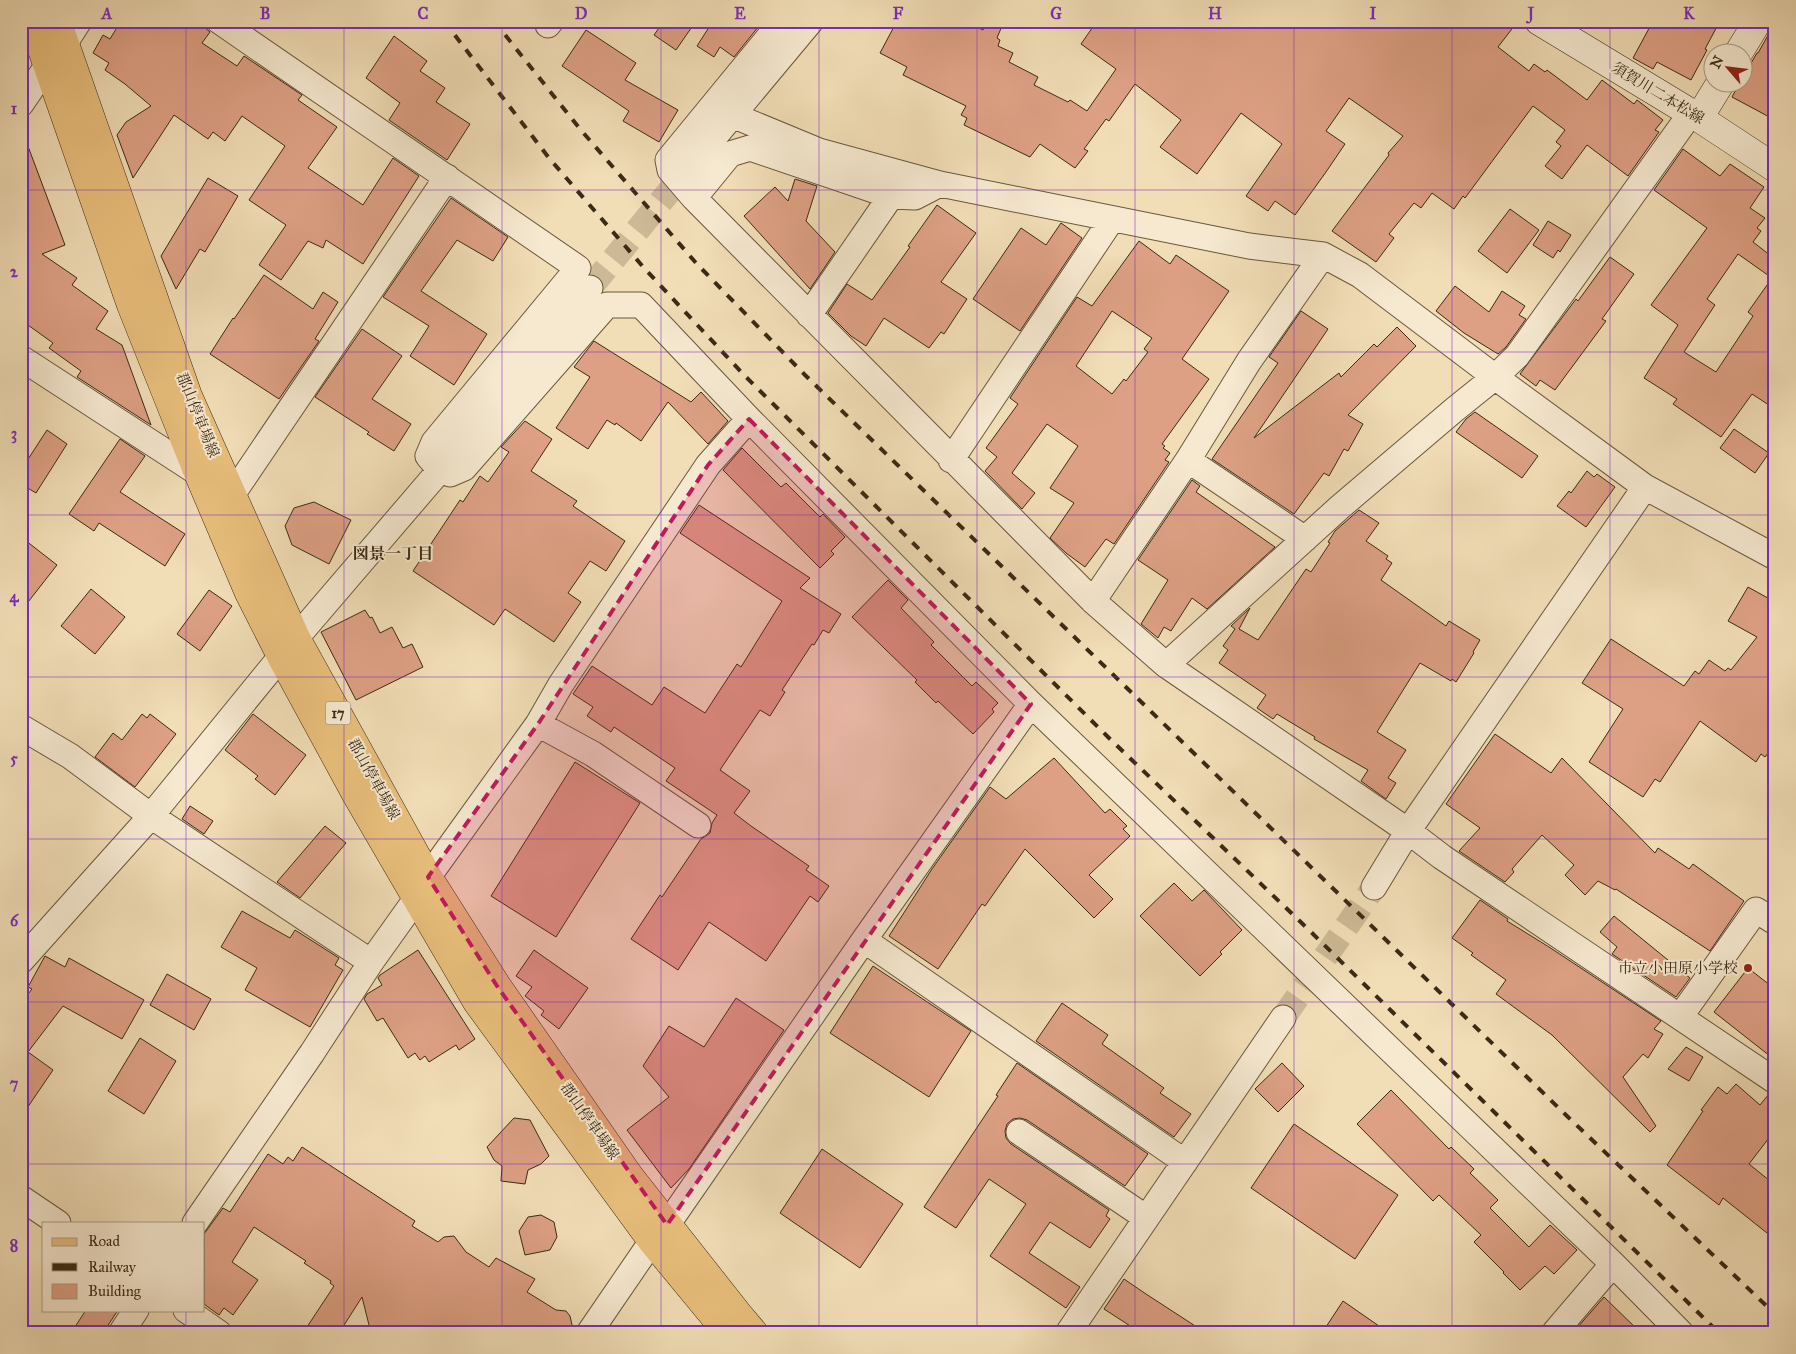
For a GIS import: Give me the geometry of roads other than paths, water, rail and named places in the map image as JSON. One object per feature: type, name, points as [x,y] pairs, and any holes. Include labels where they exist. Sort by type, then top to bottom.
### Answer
[{"type":"main road","name":"郡山停車場線","points":[[32,21],[131,305],[198,473],[249,592],[289,648]]},
{"type":"main road","name":"須賀川二本松線","points":[[1539,21],[1695,116],[1775,168]]},
{"type":"main road","points":[[1745,42],[1758,21]]},
{"type":"main road","name":"郡山停車場線","points":[[67,28],[188,396],[232,495],[289,648],[356,796],[422,888],[478,1002],[660,1233],[728,1333]]},
{"type":"main road","points":[[1695,116],[1713,92]]},
{"type":"main road","name":"郡山停車場線","points":[[660,1233],[754,1333]]},
{"type":"street","points":[[220,21],[447,177],[591,287],[641,305],[749,419],[1030,704],[1613,1264],[1681,1333]]},
{"type":"street","points":[[782,21],[668,160],[670,170],[694,198],[951,460],[1093,601],[1166,665],[1408,831],[1442,857],[1775,1081]]},
{"type":"street","points":[[686,170],[811,21]]},
{"type":"street","points":[[21,104],[47,66]]},
{"type":"street","points":[[732,115],[819,151],[940,184],[1249,246],[1323,255],[1360,275],[1645,487],[1775,557]]},
{"type":"street","points":[[1166,665],[1306,540],[1340,507],[1495,377],[1517,356],[1695,116]]},
{"type":"street","points":[[694,198],[730,154],[750,148],[891,196],[916,197],[940,184]]},
{"type":"street","points":[[232,495],[447,177]]},
{"type":"street","points":[[809,315],[891,196]]},
{"type":"street","points":[[951,460],[1112,219]]},
{"type":"street","points":[[1093,601],[1188,460],[1249,361],[1323,255]]},
{"type":"street","points":[[21,961],[151,816],[591,287]]},
{"type":"street","points":[[21,358],[198,473]]},
{"type":"street","points":[[196,1222],[312,1053],[371,962],[538,724],[561,684],[708,465],[749,419]]},
{"type":"street","points":[[1188,460],[1306,540]]},
{"type":"street","points":[[1374,887],[1408,831],[1645,487]]},
{"type":"street","points":[[589,1333],[1030,704]]},
{"type":"street","points":[[538,724],[593,754],[698,825]]},
{"type":"street","points":[[21,727],[70,756],[151,816],[371,962]]},
{"type":"street","points":[[1680,1017],[1756,910],[1775,922]]},
{"type":"street","points":[[864,940],[1185,1162]]},
{"type":"street","points":[[1068,1333],[1145,1217],[1185,1162],[1283,1018]]},
{"type":"street","points":[[1019,1132],[1145,1217]]},
{"type":"street","points":[[21,1198],[57,1222]]},
{"type":"street","points":[[1554,1333],[1613,1264]]},
{"type":"street","points":[[121,1333],[135,1312]]},
{"type":"street","points":[[189,1312],[219,1333]]},
{"type":"tunnel","points":[[590,288],[686,171]]},
{"type":"tunnel","points":[[1283,1018],[1374,887]]},
{"type":"railway","points":[[444,21],[549,158],[645,269],[744,375],[1109,738],[1310,931],[1719,1333]]},
{"type":"railway","points":[[494,21],[580,129],[696,263],[805,375],[1568,1117],[1775,1314]]},
{"type":"place","name":"市立小田原小学校","points":[[1748,968]]},
{"type":"district","name":"図景一丁目","points":[[393,553]]}]
